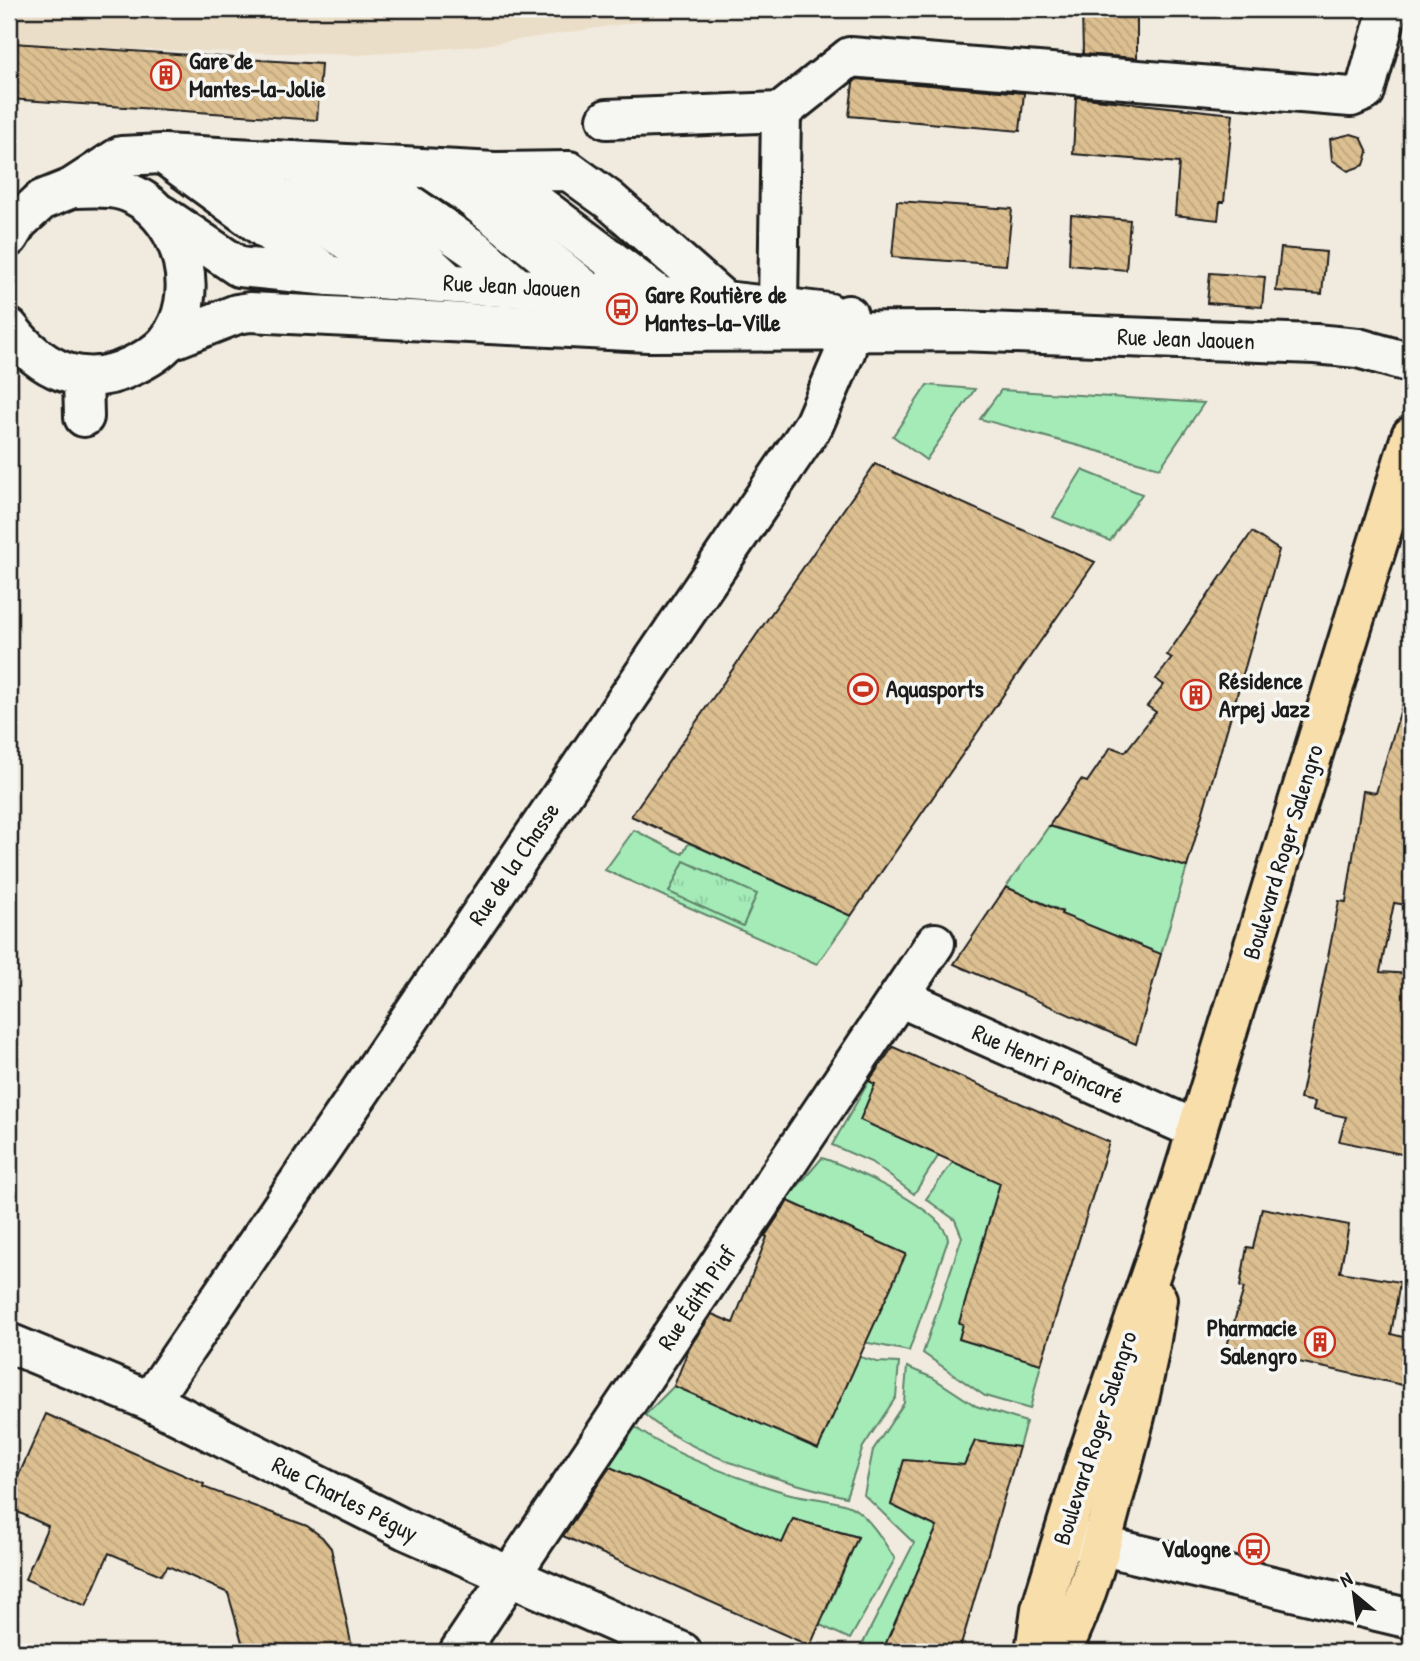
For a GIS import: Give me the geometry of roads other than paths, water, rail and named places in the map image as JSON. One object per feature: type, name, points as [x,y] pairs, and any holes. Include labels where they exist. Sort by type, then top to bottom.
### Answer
[{"type":"main road","name":"Boulevard Roger Salengro","points":[[1035,1652],[1041,1609],[1127,1337],[1167,1227],[1411,436]]},
{"type":"main road","name":"Boulevard Roger Salengro","points":[[1061,1652],[1089,1589],[1135,1420],[1152,1347],[1167,1227]]},
{"type":"street","points":[[607,119],[781,112],[850,57],[1351,97],[1365,91],[1388,9]]},
{"type":"street","points":[[778,306],[781,112]]},
{"type":"street","points":[[163,154],[330,276]]},
{"type":"street","points":[[12,228],[42,200],[72,188],[121,156],[163,154],[495,172],[569,171],[609,200],[724,301]]},
{"type":"street","points":[[214,157],[354,245],[389,280]]},
{"type":"street","points":[[293,162],[416,253],[448,282]]},
{"type":"street","points":[[352,164],[465,242],[517,286]]},
{"type":"street","points":[[429,169],[466,193],[586,290]]},
{"type":"street","points":[[495,172],[659,296]]},
{"type":"street","name":"Rue Jean Jaouen","points":[[72,188],[104,187],[134,194],[239,267],[330,276],[586,290],[778,306],[848,324]]},
{"type":"street","points":[[9,328],[26,351],[52,368],[83,377],[115,375],[148,359],[167,341],[183,308],[186,270],[162,215]]},
{"type":"street","name":"Rue Jean Jaouen","points":[[167,341],[237,314],[250,312],[648,332],[848,324],[959,331],[1315,344],[1358,348],[1411,363]]},
{"type":"street","name":"Rue de la Chasse","points":[[150,1401],[814,424],[846,350],[848,324]]},
{"type":"street","points":[[83,377],[85,417]]},
{"type":"street","name":"Rue Édith Piaf","points":[[458,1652],[935,943]]},
{"type":"street","name":"Rue Henri Poincaré","points":[[899,997],[1197,1130]]},
{"type":"street","name":"Rue Charles Péguy","points":[[9,1343],[150,1401],[406,1530],[682,1652]]},
{"type":"street","points":[[1064,1536],[1411,1619]]},
{"type":"place","name":"Gare de Mantes-la-Jolie","points":[[166,75]]},
{"type":"place","name":"Gare Routière de Mantes-la-Ville","points":[[622,309]]},
{"type":"place","name":"Aquasports","points":[[863,689]]},
{"type":"place","name":"Résidence Arpej Jazz","points":[[1196,695]]},
{"type":"place","name":"Pharmacie Salengro","points":[[1320,1342]]},
{"type":"place","name":"Valogne","points":[[1254,1549]]}]
